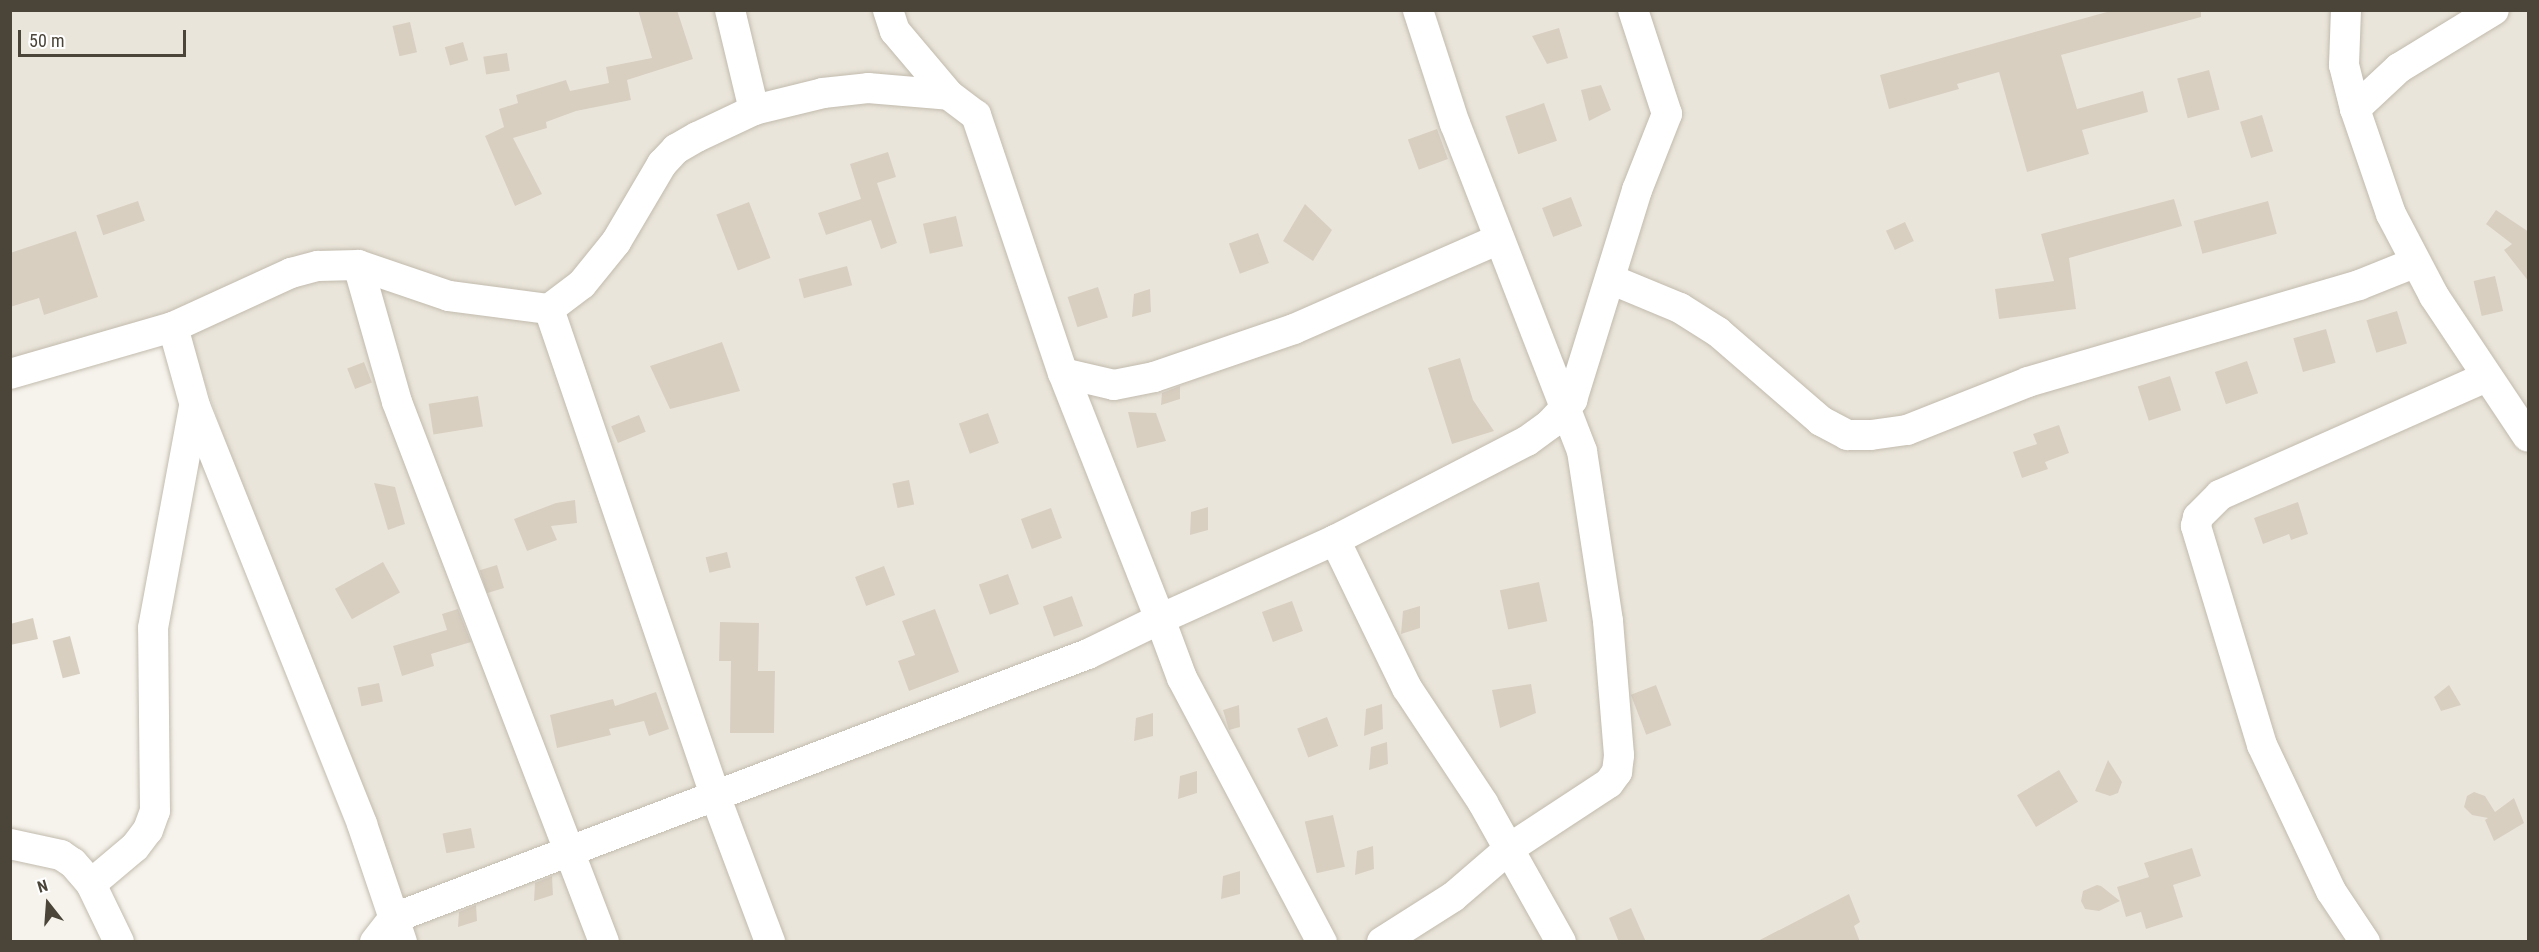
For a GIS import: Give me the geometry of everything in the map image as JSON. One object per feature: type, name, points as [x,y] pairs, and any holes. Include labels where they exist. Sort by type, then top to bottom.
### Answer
[{"type":"street","points":[[730,10],[754,110]]},
{"type":"street","points":[[888,10],[895,31],[950,95],[976,115],[1063,373],[1182,678],[1322,942]]},
{"type":"street","points":[[1382,942],[1453,897],[1510,848],[1609,783],[1617,772],[1608,621],[1582,451],[1499,239],[1418,10]]},
{"type":"street","points":[[375,942],[569,852],[716,798],[1088,654],[1335,540],[1527,441],[1565,408],[1575,391],[1637,190],[1667,114],[1633,10]]},
{"type":"street","points":[[2346,10],[2344,65],[2355,109],[2387,204],[2414,263],[2486,377],[2529,437]]},
{"type":"street","points":[[2355,109],[2399,68],[2494,10]]},
{"type":"street","points":[[10,374],[173,327],[291,273],[318,266],[358,265],[449,296],[549,309],[582,284],[616,242],[662,164],[676,149],[754,110],[785,100],[868,88],[950,95]]},
{"type":"street","points":[[1063,373],[1113,385],[1154,377],[1294,328],[1499,239]]},
{"type":"street","points":[[1610,279],[1680,308],[1718,332],[1821,421],[1848,435],[1871,435],[1907,430],[2028,382],[2359,285],[2414,263]]},
{"type":"street","points":[[358,265],[397,402],[604,942]]},
{"type":"street","points":[[549,309],[716,798],[770,942]]},
{"type":"street","points":[[173,327],[195,406],[318,721],[362,824],[398,930]]},
{"type":"street","points":[[2365,942],[2331,891],[2262,745],[2196,526],[2198,517],[2220,495],[2486,377]]},
{"type":"street","points":[[91,884],[135,847],[148,830],[155,811],[153,628],[195,406]]},
{"type":"street","points":[[1335,540],[1407,688],[1510,848],[1561,942]]},
{"type":"street","points":[[10,844],[61,855],[91,884],[119,942]]},
{"type":"shaded area","points":[[11,11],[2528,11],[2528,941],[375,941],[382,892],[186,328],[11,384]]},
{"type":"building","points":[[638,10],[677,10],[693,59],[627,80],[631,100],[576,111],[546,122],[547,128],[513,138],[542,194],[515,206],[485,136],[504,127],[499,109],[518,103],[516,95],[566,80],[570,91],[609,83],[606,67],[652,58]]},
{"type":"building","points":[[2114,10],[2201,10],[2201,17],[2061,55],[2077,109],[2143,91],[2148,112],[2082,130],[2089,154],[2027,172],[1999,72],[1957,84],[1959,89],[1889,109],[1880,75]]},
{"type":"building","points":[[410,22],[417,52],[399,56],[392,26]]},
{"type":"building","points":[[1559,28],[1568,58],[1547,64],[1532,36]]},
{"type":"building","points":[[463,42],[468,60],[450,66],[445,47]]},
{"type":"building","points":[[507,53],[510,71],[486,75],[483,57]]},
{"type":"building","points":[[2209,70],[2220,110],[2188,118],[2177,79]]},
{"type":"building","points":[[1601,85],[1611,110],[1589,121],[1581,90]]},
{"type":"building","points":[[1544,103],[1557,141],[1518,154],[1505,116]]},
{"type":"building","points":[[2262,115],[2273,151],[2251,158],[2240,122]]},
{"type":"building","points":[[1437,129],[1448,159],[1419,170],[1408,140]]},
{"type":"building","points":[[888,152],[896,177],[877,183],[897,243],[881,249],[871,220],[826,235],[818,213],[861,199],[850,164]]},
{"type":"building","points":[[1571,197],[1582,226],[1553,237],[1542,208]]},
{"type":"building","points":[[2174,199],[2182,226],[2069,258],[2076,309],[1999,319],[1995,289],[2054,281],[2041,234]]},
{"type":"building","points":[[138,201],[145,221],[103,235],[96,215]]},
{"type":"building","points":[[2268,201],[2277,234],[2202,254],[2194,221]]},
{"type":"building","points":[[749,202],[771,258],[738,271],[716,215]]},
{"type":"building","points":[[1305,204],[1332,230],[1313,261],[1283,241]]},
{"type":"building","points":[[2496,210],[2529,232],[2529,282],[2504,250],[2512,244],[2486,224]]},
{"type":"building","points":[[956,216],[963,246],[930,254],[923,224]]},
{"type":"building","points":[[1905,222],[1914,241],[1895,250],[1886,231]]},
{"type":"building","points":[[76,231],[98,297],[44,315],[39,298],[10,307],[10,253]]},
{"type":"building","points":[[1258,233],[1269,263],[1240,274],[1229,244]]},
{"type":"building","points":[[847,266],[852,285],[804,298],[799,279]]},
{"type":"building","points":[[2495,276],[2503,311],[2482,316],[2474,281]]},
{"type":"building","points":[[1098,287],[1108,317],[1077,327],[1068,297]]},
{"type":"building","points":[[1150,289],[1151,312],[1132,317],[1134,294]]},
{"type":"building","points":[[2397,311],[2407,344],[2376,353],[2366,320]]},
{"type":"building","points":[[2326,329],[2336,363],[2303,372],[2293,338]]},
{"type":"building","points":[[722,342],[740,391],[670,409],[650,366]]},
{"type":"building","points":[[1460,358],[1473,400],[1494,431],[1452,444],[1428,368]]},
{"type":"building","points":[[2247,361],[2258,393],[2226,404],[2215,372]]},
{"type":"building","points":[[364,362],[372,383],[355,389],[347,368]]},
{"type":"building","points":[[2170,376],[2181,410],[2149,421],[2138,387]]},
{"type":"building","points":[[1180,386],[1180,399],[1161,405],[1162,393]]},
{"type":"building","points":[[478,396],[483,427],[433,434],[429,404]]},
{"type":"building","points":[[1128,412],[1156,413],[1166,441],[1137,448]]},
{"type":"building","points":[[988,413],[999,443],[970,454],[959,424]]},
{"type":"building","points":[[639,415],[646,432],[618,443],[611,426]]},
{"type":"building","points":[[2059,425],[2069,453],[2045,462],[2048,469],[2022,478],[2013,452],[2037,444],[2033,434]]},
{"type":"building","points":[[909,480],[914,504],[898,508],[892,484]]},
{"type":"building","points":[[374,483],[395,487],[405,524],[388,530]]},
{"type":"building","points":[[575,500],[577,523],[551,526],[557,540],[527,551],[514,519],[556,503]]},
{"type":"building","points":[[2298,502],[2308,534],[2291,540],[2289,534],[2263,544],[2254,518]]},
{"type":"building","points":[[1208,507],[1208,530],[1190,535],[1191,512]]},
{"type":"building","points":[[1051,508],[1062,538],[1032,549],[1021,519]]},
{"type":"building","points":[[727,552],[731,568],[710,573],[706,557]]},
{"type":"building","points":[[383,562],[400,593],[352,619],[335,589]]},
{"type":"building","points":[[497,565],[504,588],[487,593],[480,570]]},
{"type":"building","points":[[884,566],[895,595],[866,606],[855,577]]},
{"type":"building","points":[[1008,574],[1019,604],[990,615],[979,585]]},
{"type":"building","points":[[1539,582],[1547,621],[1508,629],[1500,590]]},
{"type":"building","points":[[1072,596],[1083,626],[1054,637],[1043,607]]},
{"type":"building","points":[[1292,601],[1303,631],[1273,642],[1262,612]]},
{"type":"building","points":[[1420,606],[1420,628],[1401,634],[1403,611]]},
{"type":"building","points":[[458,609],[471,642],[431,654],[434,666],[402,676],[393,646],[447,630],[442,614]]},
{"type":"building","points":[[935,609],[959,672],[909,691],[898,661],[915,655],[902,621]]},
{"type":"building","points":[[33,618],[38,639],[10,645],[10,624]]},
{"type":"building","points":[[720,622],[759,623],[758,671],[775,671],[774,733],[730,733],[731,661],[719,661]]},
{"type":"building","points":[[70,636],[80,674],[63,678],[53,641]]},
{"type":"building","points":[[379,683],[383,702],[361,706],[357,688]]},
{"type":"building","points":[[1531,684],[1536,713],[1500,728],[1492,690]]},
{"type":"building","points":[[1656,685],[1671,725],[1646,735],[1631,695]]},
{"type":"building","points":[[2449,685],[2461,705],[2441,711],[2434,697]]},
{"type":"building","points":[[656,692],[669,729],[649,736],[644,721],[609,729],[611,735],[557,748],[550,715],[613,699],[615,706]]},
{"type":"building","points":[[1382,704],[1383,729],[1364,736],[1366,709]]},
{"type":"building","points":[[1239,705],[1240,727],[1229,730],[1223,710]]},
{"type":"building","points":[[1153,713],[1153,736],[1134,741],[1136,718]]},
{"type":"building","points":[[1327,717],[1338,746],[1308,757],[1297,728]]},
{"type":"building","points":[[1387,742],[1388,764],[1369,770],[1371,747]]},
{"type":"building","points":[[2108,760],[2122,782],[2118,793],[2110,796],[2095,791]]},
{"type":"building","points":[[2059,770],[2078,802],[2036,827],[2017,795]]},
{"type":"building","points":[[1197,771],[1197,793],[1178,799],[1180,776]]},
{"type":"building","points":[[2474,792],[2485,796],[2495,812],[2514,798],[2524,823],[2494,841],[2485,820],[2488,818],[2472,815],[2464,807],[2467,796]]},
{"type":"building","points":[[1333,815],[1345,867],[1317,873],[1305,822]]},
{"type":"building","points":[[471,828],[475,848],[446,853],[443,834]]},
{"type":"building","points":[[1373,846],[1374,869],[1355,875],[1357,851]]},
{"type":"building","points":[[2192,848],[2201,876],[2173,885],[2183,917],[2146,929],[2141,912],[2126,917],[2117,887],[2149,877],[2144,863]]},
{"type":"building","points":[[1240,871],[1240,894],[1221,899],[1223,876]]},
{"type":"building","points":[[552,876],[553,895],[534,901],[535,883]]},
{"type":"building","points":[[2097,885],[2120,901],[2099,911],[2085,909],[2081,901],[2083,891]]},
{"type":"building","points":[[1849,894],[1860,922],[1854,926],[1860,942],[1756,942]]},
{"type":"building","points":[[476,905],[477,921],[458,927],[459,912]]},
{"type":"building","points":[[1631,908],[1646,942],[1619,942],[1609,918]]}]
